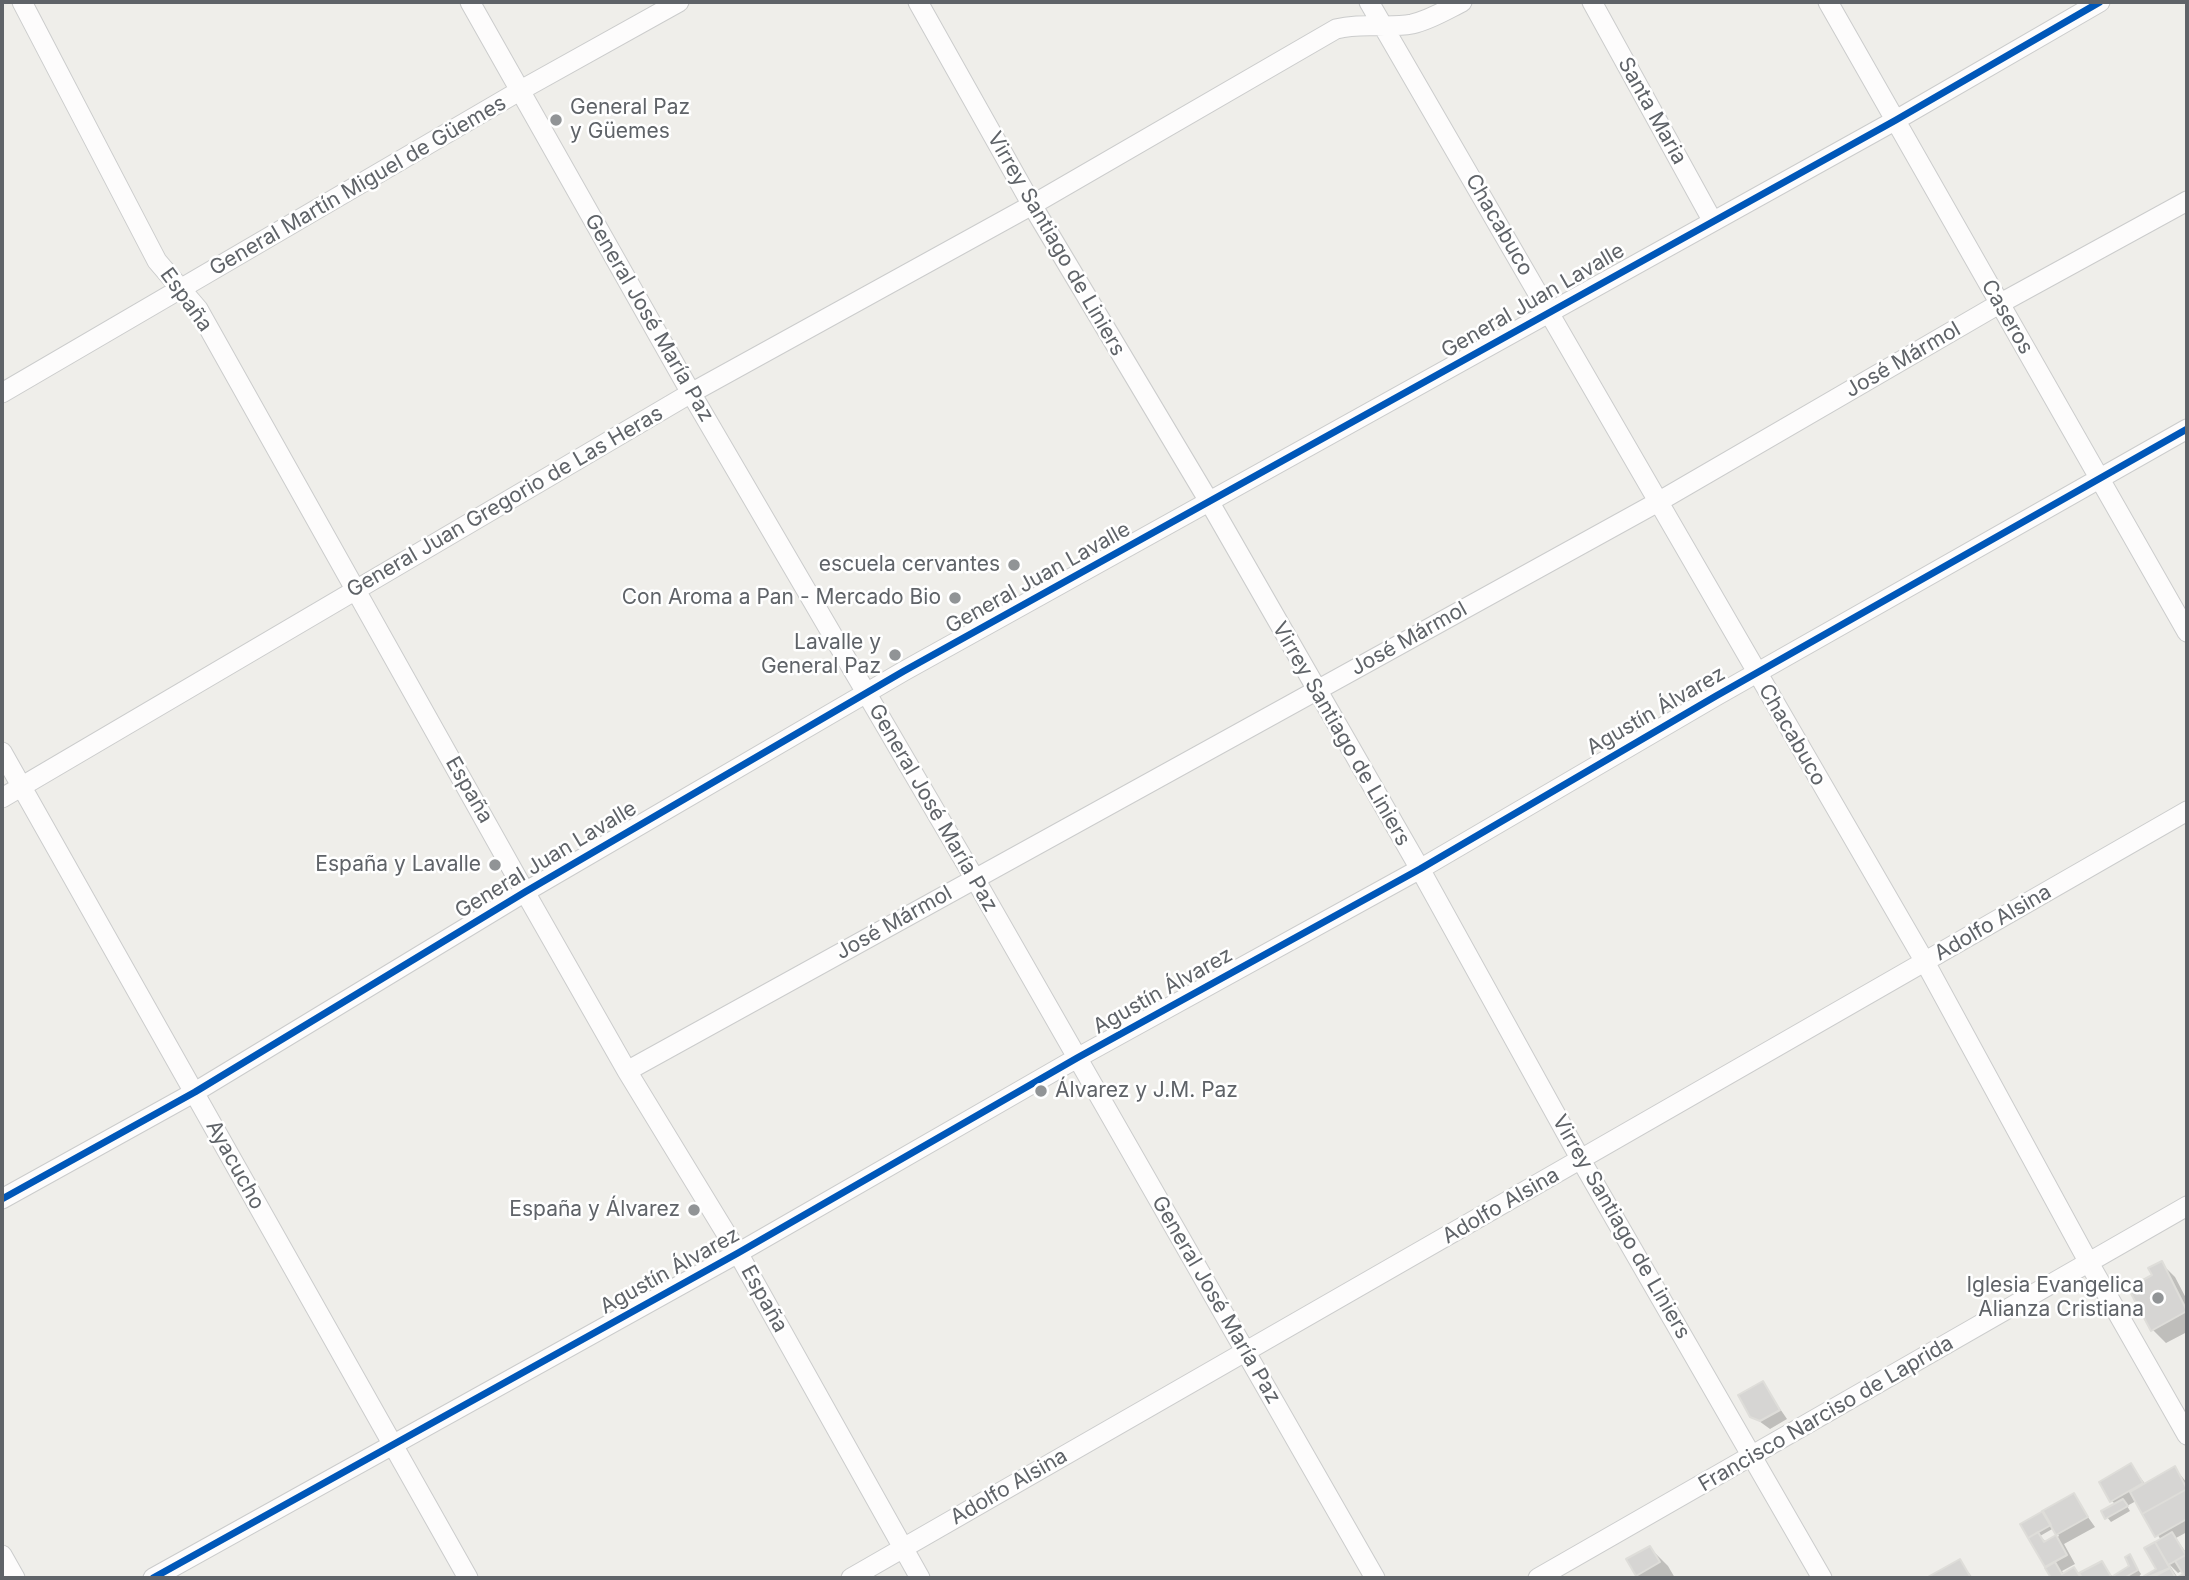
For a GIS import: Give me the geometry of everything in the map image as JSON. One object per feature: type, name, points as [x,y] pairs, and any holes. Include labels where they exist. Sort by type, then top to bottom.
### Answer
[{"type":"street","name":"España","points":[[22,2],[157,261],[198,309],[525,892],[627,1071],[738,1253],[920,1578]]},
{"type":"street","name":"General José María Paz","points":[[470,2],[691,393],[975,879],[1375,1578]]},
{"type":"street","name":"General Martín Miguel de Güemes","points":[[2,393],[521,90],[679,2]]},
{"type":"street","name":"Virrey Santiago de Liniers","points":[[918,2],[1032,205],[1210,503],[1315,691],[1420,869],[1581,1160],[1822,1578]]},
{"type":"street","name":"Chacabuco","points":[[1369,2],[1925,962],[2089,1264],[2187,1435]]},
{"type":"street","name":"General Juan Gregorio de Las Heras","points":[[2,798],[691,393],[1032,205],[1336,29],[1362,24],[1382,27],[1413,24],[1462,2]]},
{"type":"street","name":"Santa Maria","points":[[1592,2],[1712,220]]},
{"type":"street","name":"Caseros","points":[[1828,2],[2187,632]]},
{"type":"street","name":"General Juan Lavalle","points":[[2,1199],[195,1092],[525,892],[866,693],[1896,120],[2100,2]]},
{"type":"street","name":"José Mármol","points":[[627,1071],[1658,502],[1999,304],[2187,201]]},
{"type":"street","name":"Agustín Álvarez","points":[[153,1578],[738,1253],[1077,1058],[1420,869],[1756,673],[2187,429]]},
{"type":"street","name":"Ayacucho","points":[[2,752],[468,1578]]},
{"type":"street","name":"Adolfo Alsina","points":[[851,1578],[2187,811]]},
{"type":"street","name":"Francisco Narciso de Laprida","points":[[1538,1578],[2187,1206]]},
{"type":"street","points":[[2,1555],[15,1578]]},
{"type":"building","name":"Iglesia Evangelica Alianza Cristiana","points":[[2162,1261],[2187,1311],[2151,1331],[2128,1288],[2152,1275],[2148,1268]]},
{"type":"building","points":[[1763,1381],[1780,1410],[1760,1421],[1750,1417],[1738,1395]]},
{"type":"building","points":[[2131,1463],[2143,1483],[2110,1502],[2099,1482]]},
{"type":"building","points":[[2175,1466],[2187,1489],[2142,1514],[2130,1492]]},
{"type":"building","points":[[2187,1489],[2187,1519],[2155,1537],[2142,1514]]},
{"type":"building","points":[[2074,1493],[2088,1517],[2056,1535],[2042,1511]]},
{"type":"building","points":[[2123,1499],[2128,1506],[2105,1519],[2101,1511]]},
{"type":"building","points":[[2043,1511],[2051,1525],[2028,1538],[2020,1524]]},
{"type":"building","points":[[2038,1532],[2044,1542],[2056,1535],[2067,1555],[2045,1567],[2028,1538]]},
{"type":"building","points":[[2172,1532],[2186,1555],[2168,1565],[2155,1542]]},
{"type":"building","points":[[2155,1542],[2170,1568],[2146,1578],[2144,1576],[2156,1569],[2144,1548]]},
{"type":"building","points":[[1650,1546],[1660,1562],[1636,1576],[1626,1559]]},
{"type":"building","points":[[2130,1554],[2138,1570],[2124,1578],[2114,1578],[2113,1576],[2129,1566],[2125,1557]]},
{"type":"building","points":[[2187,1554],[2187,1578],[2176,1578],[2183,1574],[2175,1561]]},
{"type":"building","points":[[1960,1559],[1971,1578],[1926,1578]]},
{"type":"building","points":[[2102,1561],[2112,1578],[2082,1578],[2079,1573]]},
{"type":"building","points":[[2055,1562],[2062,1574],[2074,1567],[2081,1578],[2051,1578],[2045,1568]]},
{"type":"building","points":[[2170,1568],[2176,1578],[2151,1578]]},
{"type":"cycle path","points":[[2,1199],[195,1092],[525,892],[904,671],[1896,120],[2100,2]]},
{"type":"cycle path","points":[[153,1578],[738,1253],[1077,1058],[1420,869],[1716,696],[2187,429]]},
{"type":"place","name":"General Paz y Güemes","points":[[556,120]]},
{"type":"place","name":"escuela cervantes","points":[[1014,565]]},
{"type":"place","name":"Con Aroma a Pan - Mercado Bio","points":[[955,598]]},
{"type":"place","name":"Lavalle y General Paz","points":[[895,655]]},
{"type":"place","name":"España y Lavalle","points":[[495,865]]},
{"type":"place","name":"Álvarez y J.M. Paz","points":[[1041,1091]]},
{"type":"place","name":"España y Álvarez","points":[[694,1210]]},
{"type":"place","name":"Iglesia Evangelica Alianza Cristiana","points":[[2158,1298]]}]
